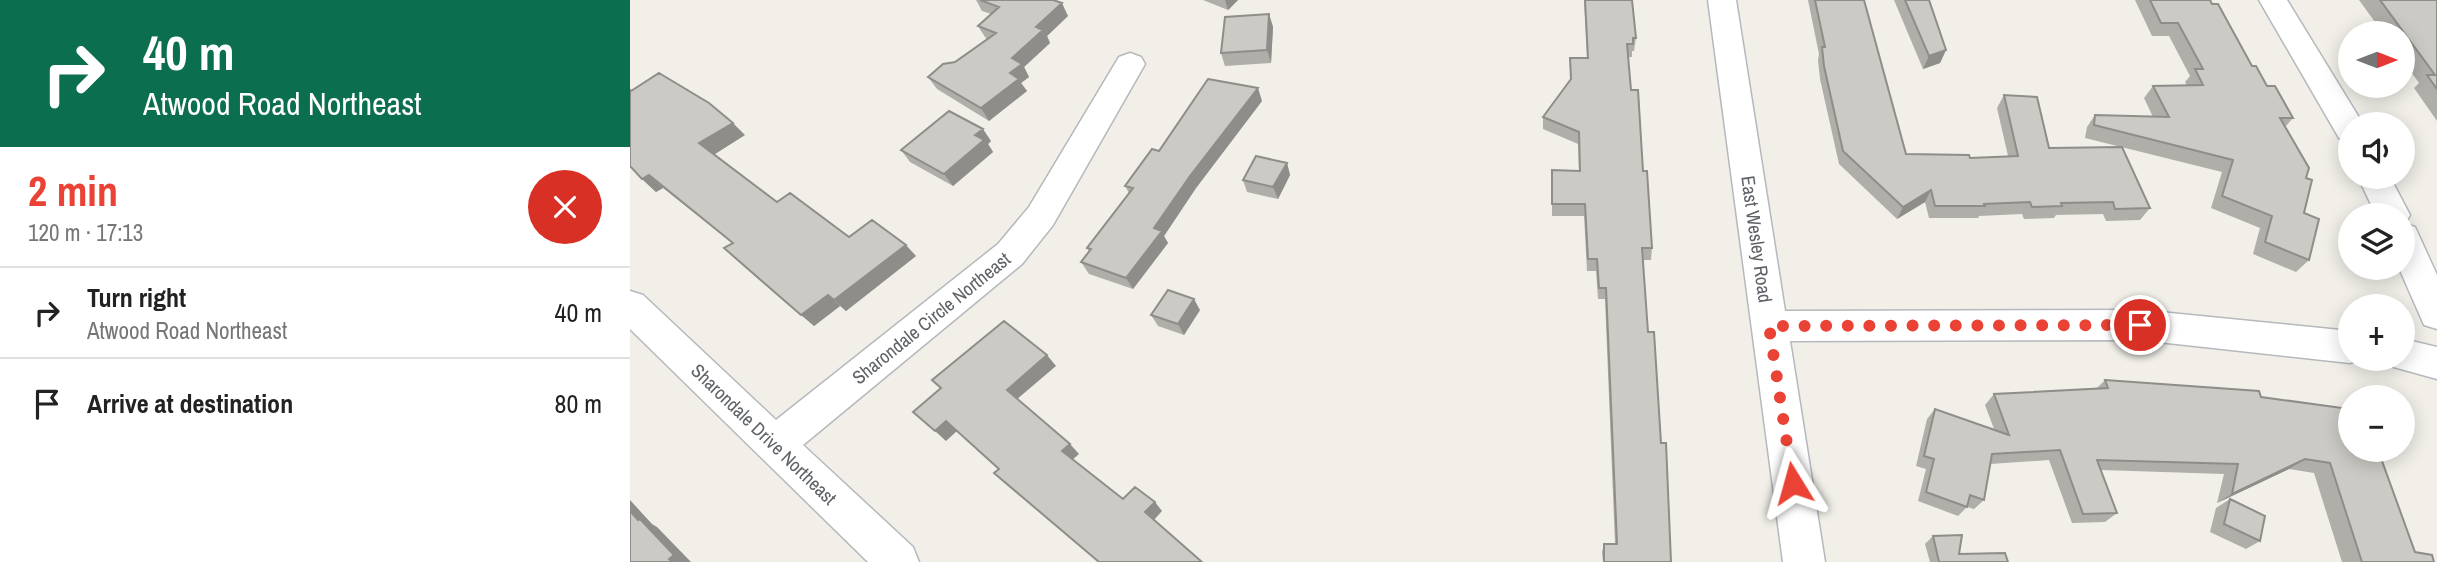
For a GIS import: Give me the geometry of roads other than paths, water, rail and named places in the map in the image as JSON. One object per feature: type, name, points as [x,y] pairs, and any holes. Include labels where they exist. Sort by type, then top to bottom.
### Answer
[{"type":"street","name":"East Wesley Road","points":[[1722,0],[1804,562]]},
{"type":"street","points":[[2273,0],[2339,112]]},
{"type":"street","name":"Sharondale Circle Northeast","points":[[775,444],[1010,254],[1041,216],[1130,64]]},
{"type":"street","points":[[2415,264],[2437,314]]},
{"type":"street","name":"Sharondale Drive Northeast","points":[[630,306],[898,562]]},
{"type":"street","points":[[1769,326],[2140,325],[2338,346]]},
{"type":"street","points":[[2415,358],[2437,363]]}]
